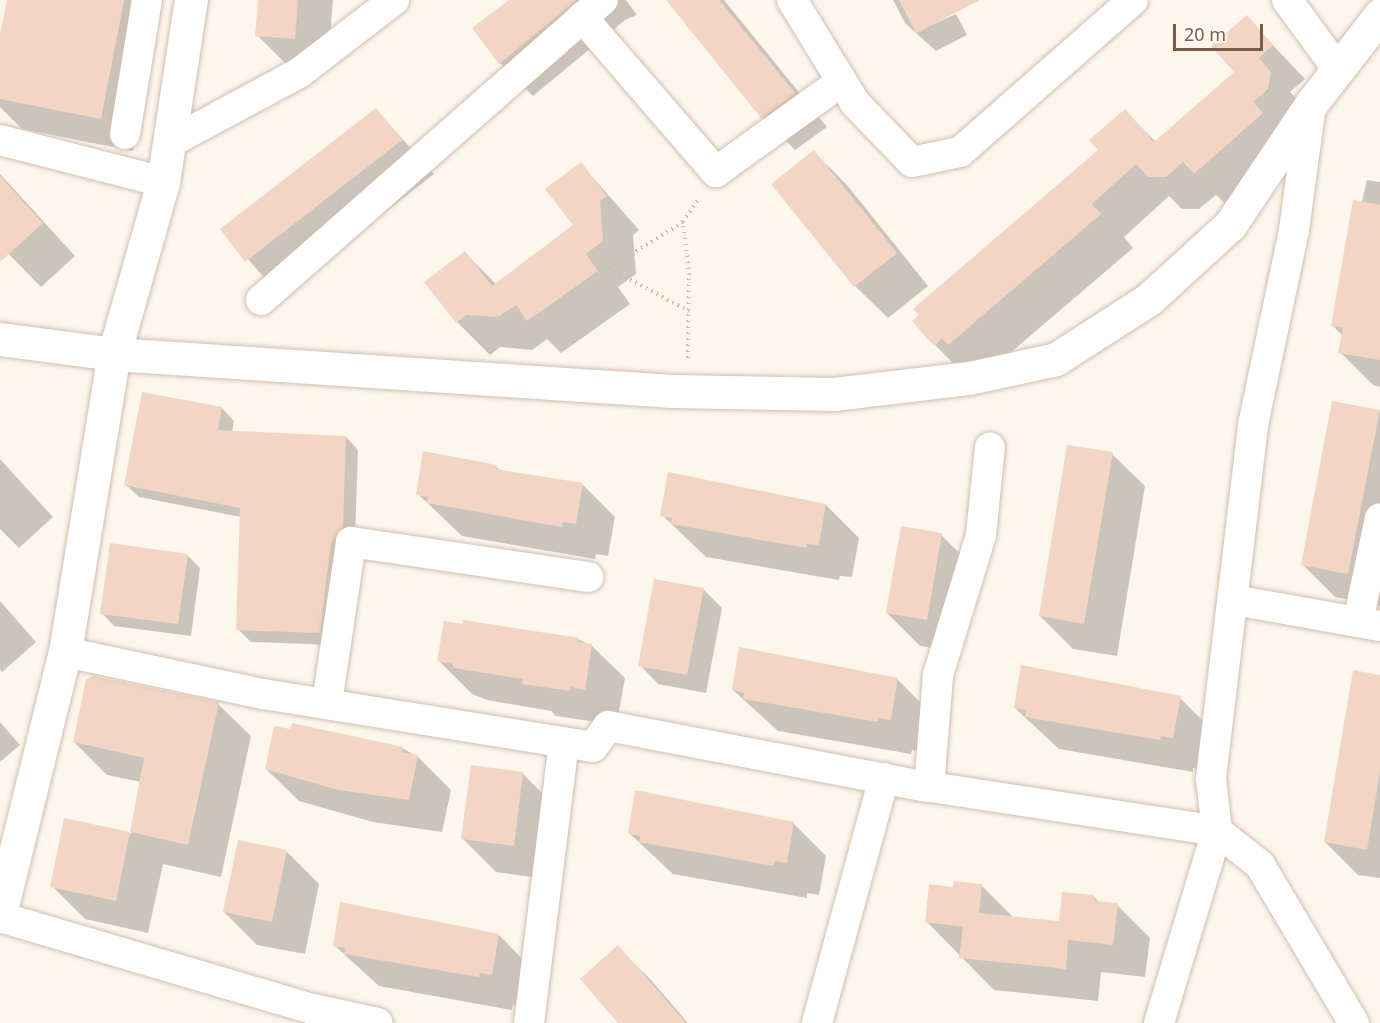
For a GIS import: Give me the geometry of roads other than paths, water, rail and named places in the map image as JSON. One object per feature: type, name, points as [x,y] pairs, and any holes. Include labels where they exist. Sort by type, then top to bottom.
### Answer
[{"type":"street","points":[[125,134],[147,0]]},
{"type":"street","points":[[191,0],[164,182],[114,354],[65,652],[0,915],[313,1009],[378,1023]]},
{"type":"street","points":[[169,143],[299,73],[394,0]]},
{"type":"street","points":[[792,0],[855,103],[912,162],[960,152],[1133,0]]},
{"type":"street","points":[[1287,0],[1337,69]]},
{"type":"street","points":[[261,300],[593,9],[717,172],[842,81]]},
{"type":"street","points":[[0,339],[114,354],[673,391],[834,394],[969,378],[1056,358],[1149,299],[1230,225],[1311,104],[1380,15]]},
{"type":"street","points":[[1159,1023],[1216,831],[1211,778],[1234,600],[1253,425],[1294,230],[1311,104]]},
{"type":"street","points":[[0,140],[164,182]]},
{"type":"street","points":[[929,787],[938,675],[981,535],[990,447]]},
{"type":"street","points":[[1234,600],[1369,624],[1380,518]]},
{"type":"street","points":[[327,703],[351,542],[588,577]]},
{"type":"street","points":[[65,652],[263,694],[564,743],[593,747],[608,726],[929,787],[1216,831],[1260,865],[1351,1021]]},
{"type":"street","points":[[529,1023],[564,743]]},
{"type":"street","points":[[817,1023],[884,778]]}]
